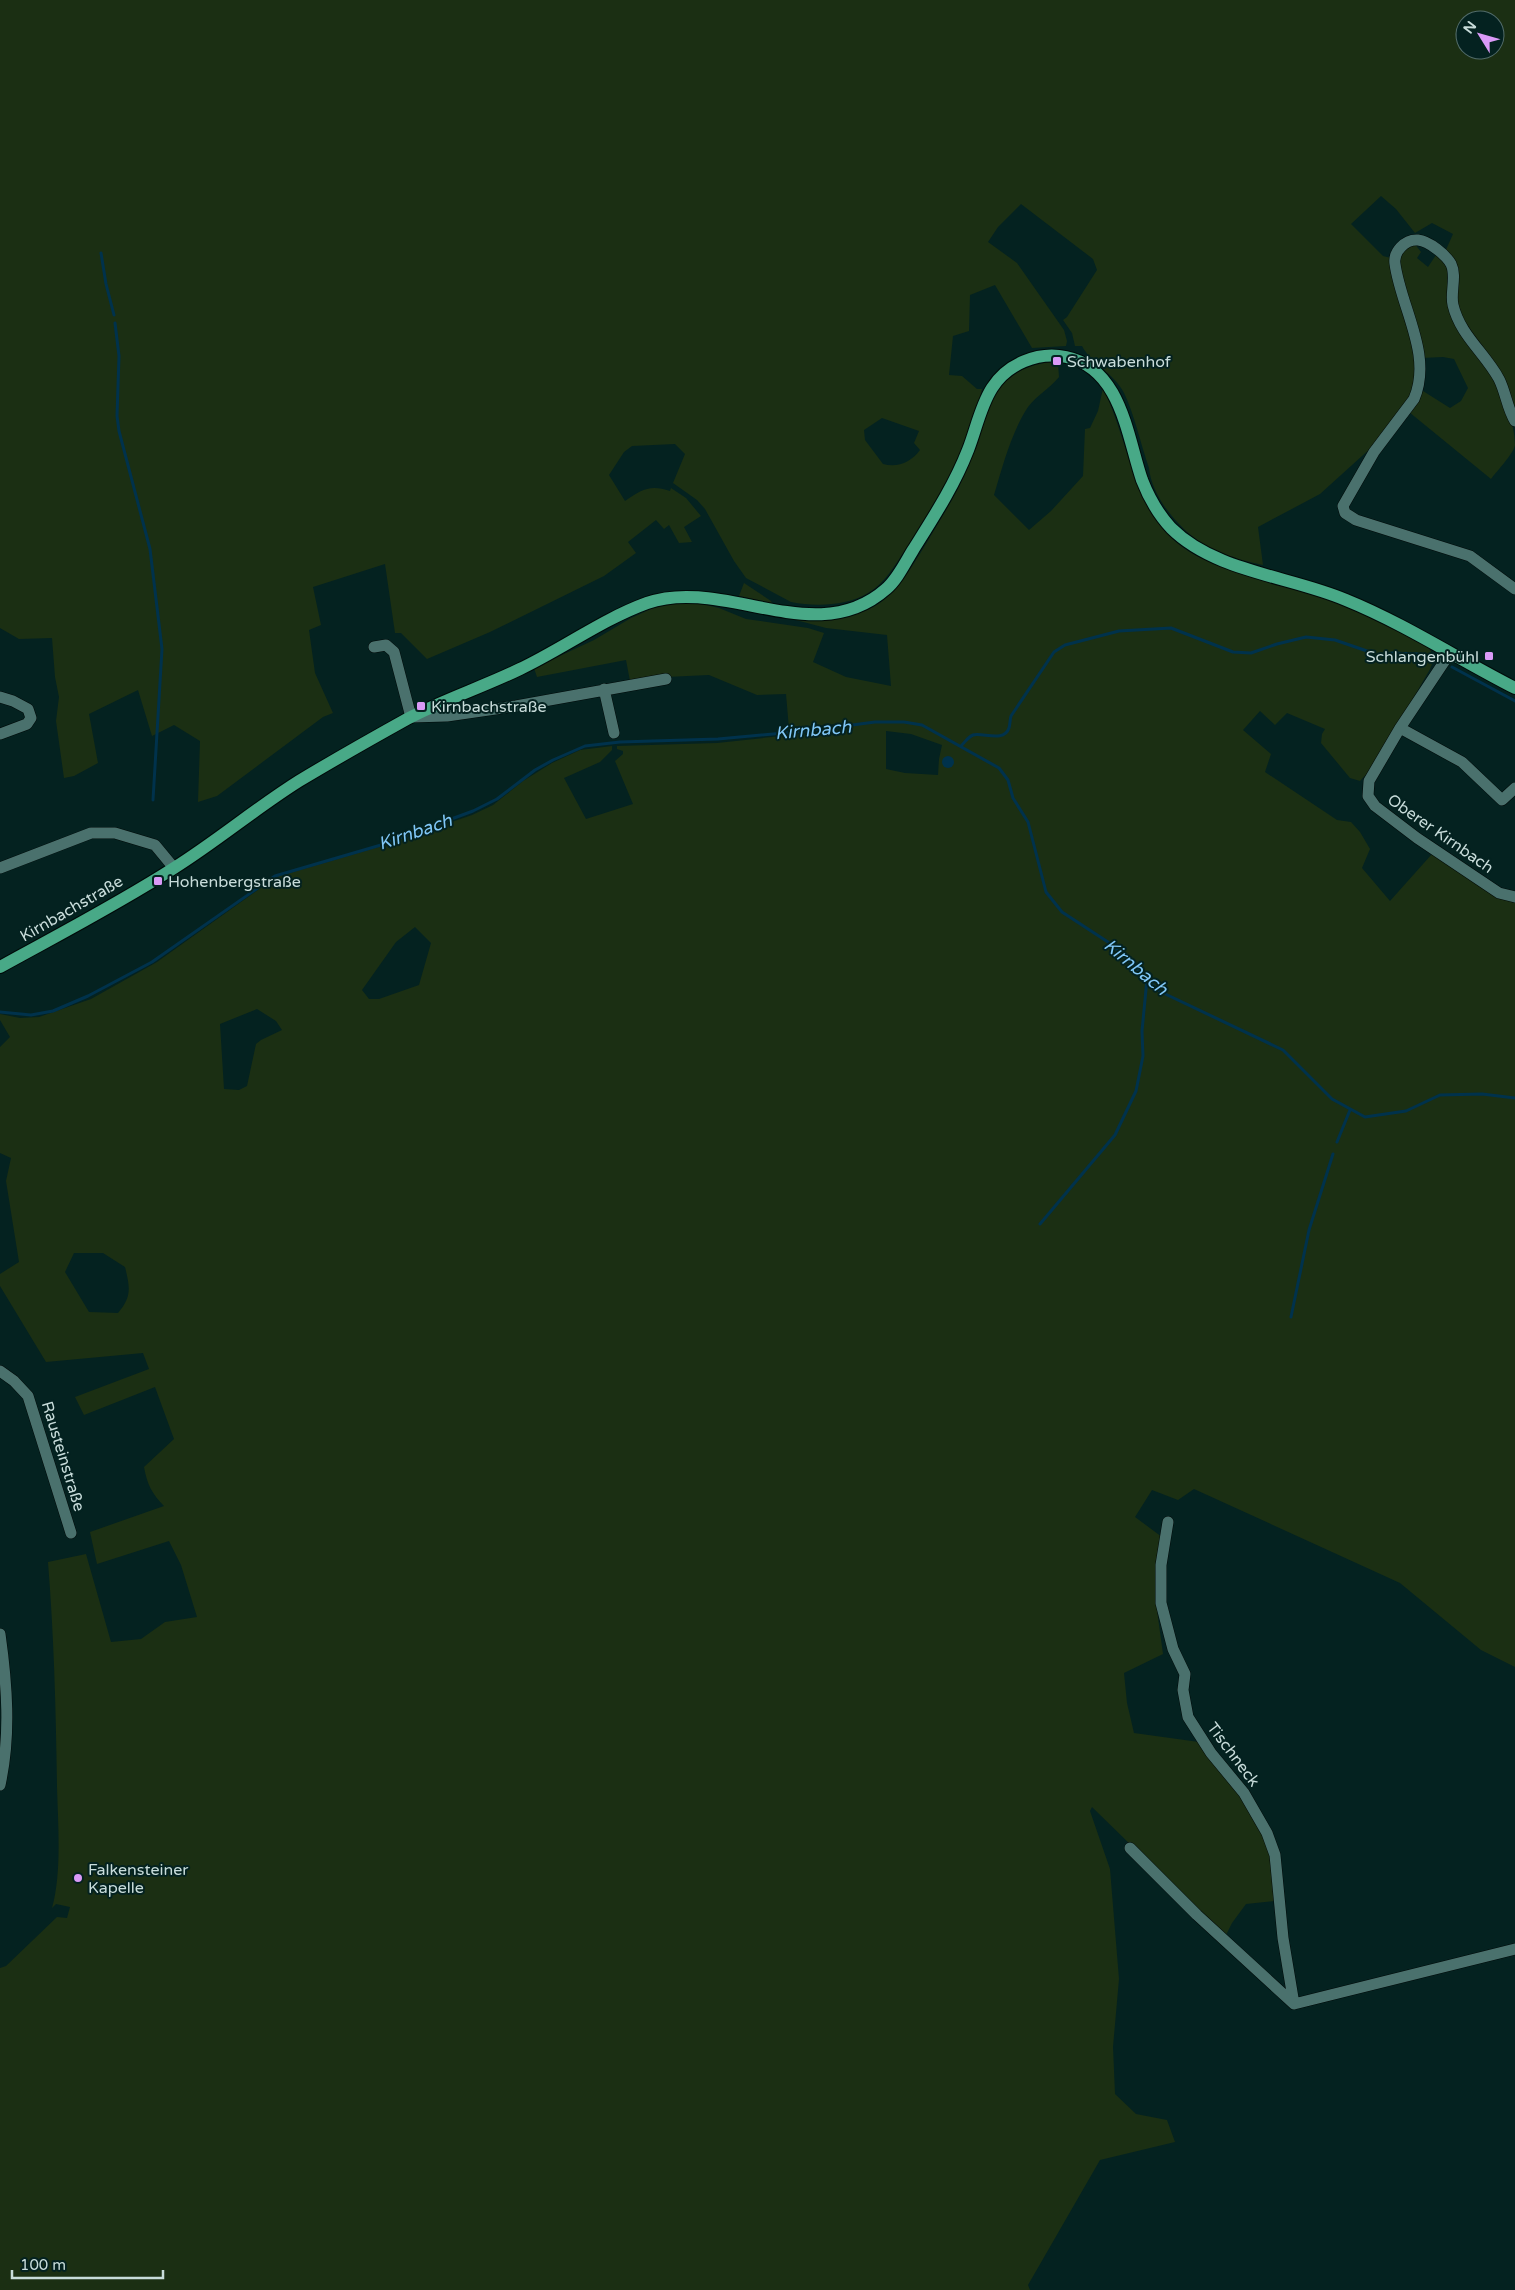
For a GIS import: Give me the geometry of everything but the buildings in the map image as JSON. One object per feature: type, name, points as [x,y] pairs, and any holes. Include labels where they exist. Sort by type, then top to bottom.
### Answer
[{"type":"main road","name":"Kirnbachstraße","points":[[0,967],[174,868],[298,782],[411,717],[522,668],[647,603],[674,596],[714,600],[783,613],[829,614],[861,607],[890,587],[925,530],[951,486],[963,461],[993,386],[1006,372],[1020,362],[1036,357],[1049,355],[1069,357],[1089,366],[1108,385],[1121,411],[1143,483],[1157,513],[1176,533],[1201,550],[1227,562],[1296,582],[1344,599],[1394,622],[1515,688]]},
{"type":"street","points":[[1515,421],[1499,380],[1471,342],[1457,316],[1453,305],[1452,269],[1450,263],[1427,243],[1417,240],[1407,242],[1400,248],[1394,260],[1397,279],[1412,324],[1421,371],[1420,385],[1414,399],[1358,477],[1343,506],[1345,513],[1356,520],[1470,556],[1515,589]]},
{"type":"street","points":[[374,647],[379,644],[386,645],[394,652],[411,717],[447,716],[666,679]]},
{"type":"street","name":"Oberer Kirnbach","points":[[1450,653],[1400,728],[1369,781],[1368,796],[1375,806],[1452,862],[1499,892],[1515,897]]},
{"type":"street","points":[[604,689],[614,733]]},
{"type":"street","points":[[0,697],[28,709],[31,718],[27,724],[0,734]]},
{"type":"street","points":[[1400,728],[1462,762],[1502,800],[1515,788]]},
{"type":"street","points":[[0,868],[91,833],[115,833],[155,844],[174,868]]},
{"type":"street","name":"Rausteinstraße","points":[[0,1371],[14,1381],[28,1396],[71,1533]]},
{"type":"street","name":"Tischneck","points":[[1168,1522],[1161,1565],[1161,1603],[1173,1649],[1185,1674],[1183,1690],[1188,1717],[1211,1753],[1244,1793],[1268,1833],[1275,1855],[1283,1938],[1294,2004]]},
{"type":"street","points":[[0,1634],[8,1728],[5,1764],[0,1785]]},
{"type":"street","points":[[1130,1848],[1197,1915],[1294,2004],[1515,1949]]},
{"type":"green space","points":[[0,0],[1515,0],[1515,416],[1463,325],[1445,252],[1453,234],[1432,223],[1415,233],[1396,209],[1381,196],[1351,224],[1383,256],[1391,258],[1416,359],[1415,392],[1383,437],[1320,494],[1258,527],[1263,565],[1222,554],[1210,548],[1186,530],[1165,507],[1152,481],[1134,419],[1124,393],[1120,386],[1091,358],[1082,346],[1075,346],[1072,333],[1063,320],[1067,317],[1097,270],[1093,259],[1021,204],[998,227],[988,242],[1017,263],[1064,330],[1067,341],[1066,346],[1032,348],[995,285],[970,295],[969,331],[953,336],[949,375],[962,376],[977,389],[982,389],[969,431],[942,489],[897,562],[874,589],[850,601],[821,605],[791,602],[746,578],[734,561],[705,509],[697,500],[673,483],[685,454],[675,444],[632,446],[624,452],[609,475],[625,501],[646,489],[657,488],[670,491],[671,488],[686,498],[701,516],[684,527],[692,542],[679,543],[669,525],[664,529],[656,520],[628,542],[636,553],[604,576],[490,632],[427,659],[401,633],[395,633],[385,564],[313,587],[321,625],[309,630],[315,673],[333,713],[323,717],[217,796],[198,802],[200,741],[174,725],[152,736],[138,690],[89,714],[98,763],[74,776],[64,778],[56,721],[59,697],[55,677],[52,638],[19,639],[0,628]],"holes":[[[882,418],[919,431],[914,443],[920,450],[913,458],[904,463],[889,465],[883,464],[865,440],[864,430]]]},
{"type":"green space","points":[[1414,243],[1421,252],[1417,258],[1428,267],[1436,255],[1445,265],[1450,296],[1489,369],[1507,408],[1513,427],[1515,445],[1509,457],[1491,479],[1409,412],[1423,391],[1450,408],[1461,401],[1468,388],[1454,359],[1443,357],[1422,358],[1397,257]]},
{"type":"green space","points":[[1049,362],[1058,363],[1059,377],[1039,395],[1022,417],[1008,449],[994,495],[1029,530],[1051,511],[1083,476],[1085,429],[1090,428],[1098,411],[1103,388],[1138,484],[1149,507],[1162,527],[1180,545],[1203,559],[1216,564],[1312,592],[1347,606],[1420,642],[1433,655],[1433,662],[1429,671],[1373,767],[1360,781],[1350,778],[1321,743],[1322,734],[1325,729],[1287,713],[1275,725],[1260,711],[1243,730],[1271,754],[1265,772],[1337,820],[1351,822],[1360,832],[1370,849],[1362,868],[1390,901],[1432,854],[1494,896],[1515,903],[1515,1667],[1481,1650],[1400,1583],[1194,1489],[1178,1500],[1152,1490],[1135,1517],[1162,1537],[1156,1603],[1163,1654],[1124,1673],[1127,1703],[1134,1733],[1199,1742],[1235,1787],[1259,1824],[1270,1852],[1275,1901],[1246,1904],[1232,1923],[1225,1937],[1092,1807],[1090,1811],[1110,1869],[1119,1979],[1113,2047],[1115,2094],[1136,2114],[1167,2120],[1175,2142],[1100,2160],[1028,2285],[1030,2290],[0,2290],[0,1968],[6,1966],[57,1917],[67,1918],[70,1907],[56,1904],[52,1908],[57,1879],[58,1832],[52,1618],[48,1562],[86,1554],[111,1642],[141,1639],[165,1622],[197,1617],[181,1565],[169,1541],[97,1564],[90,1532],[164,1506],[151,1488],[144,1467],[174,1439],[155,1387],[84,1415],[75,1397],[149,1369],[143,1353],[46,1362],[0,1286],[0,1274],[19,1262],[6,1181],[11,1158],[0,1153],[0,1047],[10,1037],[0,1020],[0,1014],[20,1018],[39,1017],[91,999],[157,962],[276,877],[382,846],[472,815],[493,805],[523,781],[552,763],[580,750],[612,746],[612,750],[600,762],[564,778],[586,819],[633,804],[615,761],[623,754],[623,751],[617,749],[617,746],[717,743],[846,729],[845,723],[789,729],[786,694],[757,695],[709,675],[630,681],[626,660],[537,677],[534,668],[594,640],[631,618],[660,605],[676,602],[694,602],[719,608],[746,619],[808,628],[824,633],[813,662],[846,677],[891,686],[887,635],[826,628],[792,619],[792,617],[820,618],[862,612],[877,605],[890,594],[916,560],[955,494],[968,467],[992,400],[1001,386],[1012,376],[1028,367]],"holes":[[[886,731],[911,734],[942,745],[938,775],[905,773],[886,769]],[[415,927],[431,943],[419,985],[379,999],[369,999],[362,990],[396,942]],[[257,1009],[276,1021],[282,1030],[256,1044],[247,1086],[239,1090],[224,1089],[220,1024]],[[74,1253],[103,1253],[125,1267],[129,1286],[126,1302],[118,1313],[89,1312],[65,1272]]]},
{"type":"green space","points":[[744,583],[771,601],[772,603],[739,596]]},
{"type":"water","points":[[948,756],[954,762],[948,768],[942,762]]},
{"type":"waterway","points":[[101,253],[114,315]]},
{"type":"waterway","points":[[115,323],[119,356],[117,416],[119,431],[150,549],[162,649],[153,800]]},
{"type":"waterway","points":[[961,746],[973,735],[998,736],[1006,732],[1009,728],[1011,716],[1054,652],[1065,645],[1119,631],[1171,628],[1233,652],[1251,653],[1306,637],[1335,640],[1367,651]]},
{"type":"waterway","points":[[1380,655],[1392,653],[1418,654]]},
{"type":"waterway","points":[[1452,667],[1515,701]]},
{"type":"waterway","name":"Kirnbach","points":[[0,1012],[31,1015],[53,1011],[88,996],[152,962],[275,876],[381,845],[473,811],[497,799],[535,770],[585,746],[620,742],[718,739],[807,731],[875,722],[904,722],[922,725],[999,768],[1008,780],[1013,798],[1028,822],[1046,892],[1062,912],[1111,944],[1159,991],[1283,1050],[1332,1099],[1365,1117],[1406,1111],[1440,1095],[1482,1094],[1515,1098]]},
{"type":"waterway","points":[[1040,1224],[1115,1135],[1136,1091],[1143,1056],[1142,1031],[1147,979]]},
{"type":"waterway","points":[[1337,1142],[1350,1110]]},
{"type":"waterway","points":[[1291,1317],[1309,1230],[1333,1154]]},
{"type":"place","name":"Schwabenhof","points":[[1057,361]]},
{"type":"place","name":"Schlangenbühl","points":[[1489,656]]},
{"type":"place","name":"Kirnbachstraße","points":[[421,706]]},
{"type":"place","name":"Hohenbergstraße","points":[[158,881]]},
{"type":"place","name":"Falkensteiner Kapelle","points":[[78,1878]]}]
